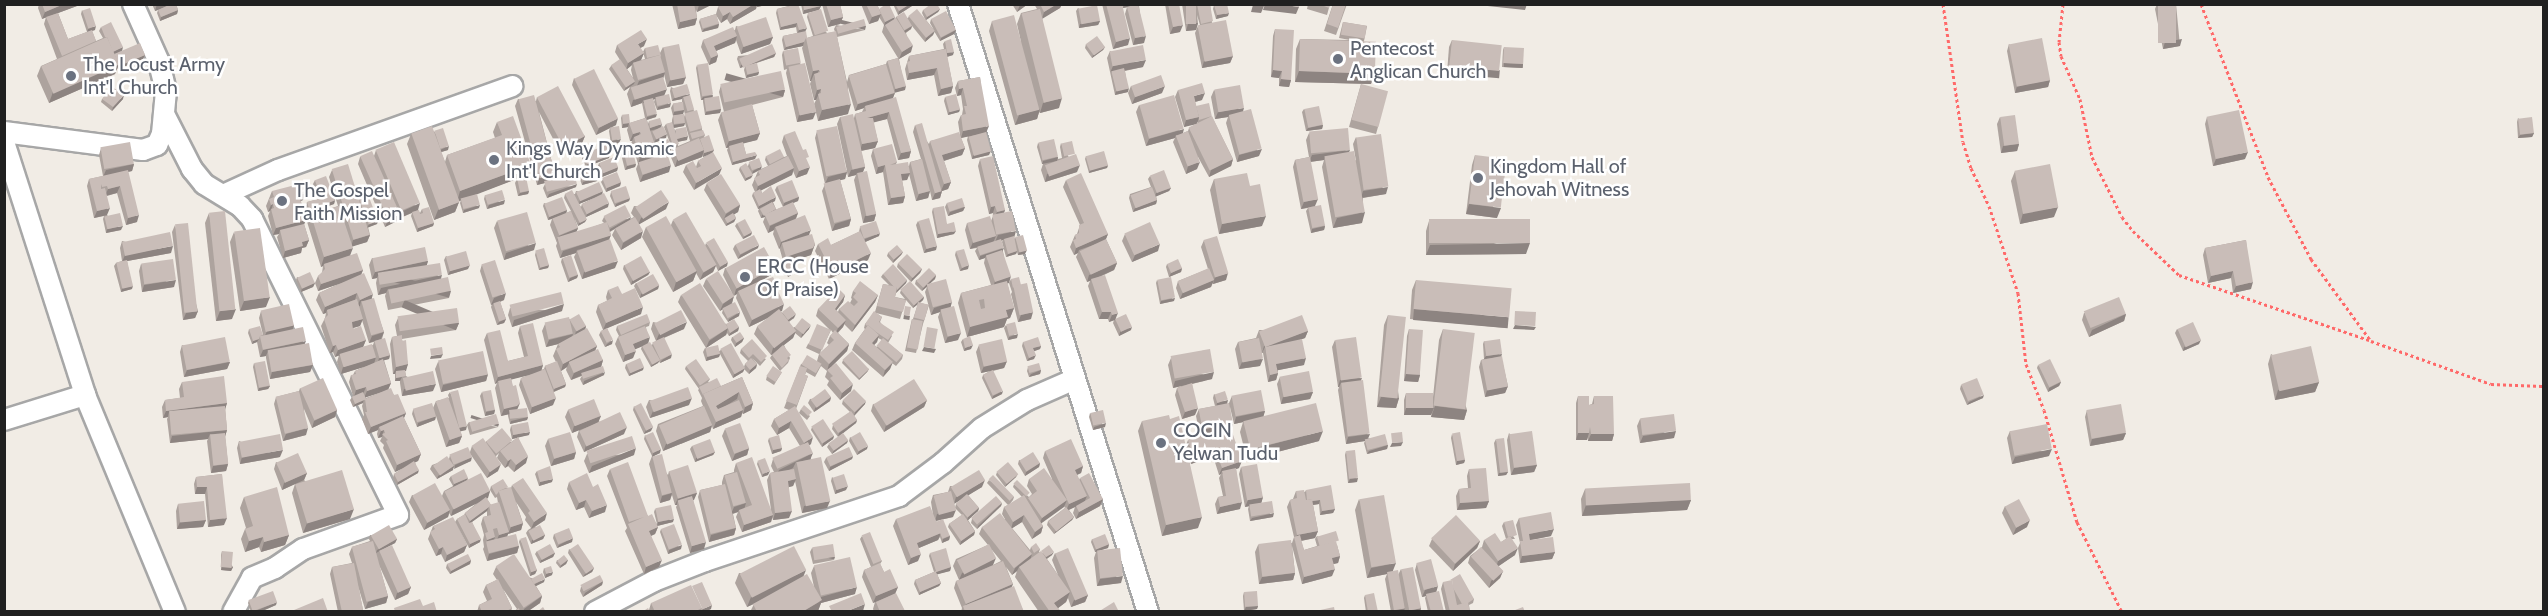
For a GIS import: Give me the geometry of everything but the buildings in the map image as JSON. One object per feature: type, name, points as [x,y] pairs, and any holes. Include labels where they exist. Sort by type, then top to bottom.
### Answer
[{"type":"street","points":[[4,132],[143,150],[156,145],[162,134],[166,91],[159,62],[133,4]]},
{"type":"street","points":[[958,4],[1148,612]]},
{"type":"street","points":[[223,195],[278,170],[512,86]]},
{"type":"street","points":[[164,114],[192,169],[204,184],[240,206],[252,219],[399,515],[303,549],[275,568],[252,578],[233,612]]},
{"type":"street","points":[[4,142],[85,395],[175,612]]},
{"type":"street","points":[[595,612],[654,581],[705,561],[899,496],[943,463],[982,428],[1027,400],[1075,379]]},
{"type":"street","points":[[4,420],[85,395]]},
{"type":"path","points":[[1943,4],[1963,142],[1971,168],[1989,207],[2018,293],[2026,364],[2044,410],[2077,522],[2122,612]]},
{"type":"path","points":[[2063,4],[2059,42],[2061,56],[2080,99],[2092,158],[2122,217],[2133,231],[2179,275],[2371,340],[2491,384],[2544,386]]},
{"type":"path","points":[[2201,4],[2268,177],[2312,259],[2371,340]]},
{"type":"place","name":"Pentecost Anglican Church","points":[[1338,59]]},
{"type":"place","name":"The Locust Army Int'l Church","points":[[71,76]]},
{"type":"place","name":"Kings Way Dynamic Int'l Church","points":[[494,160]]},
{"type":"place","name":"Kingdom Hall of Jehovah Witness","points":[[1478,178]]},
{"type":"place","name":"The Gospel Faith Mission","points":[[282,201]]},
{"type":"place","name":"ERCC (House Of Praise)","points":[[745,277]]},
{"type":"place","name":"COCIN Yelwan Tudu","points":[[1161,443]]}]
